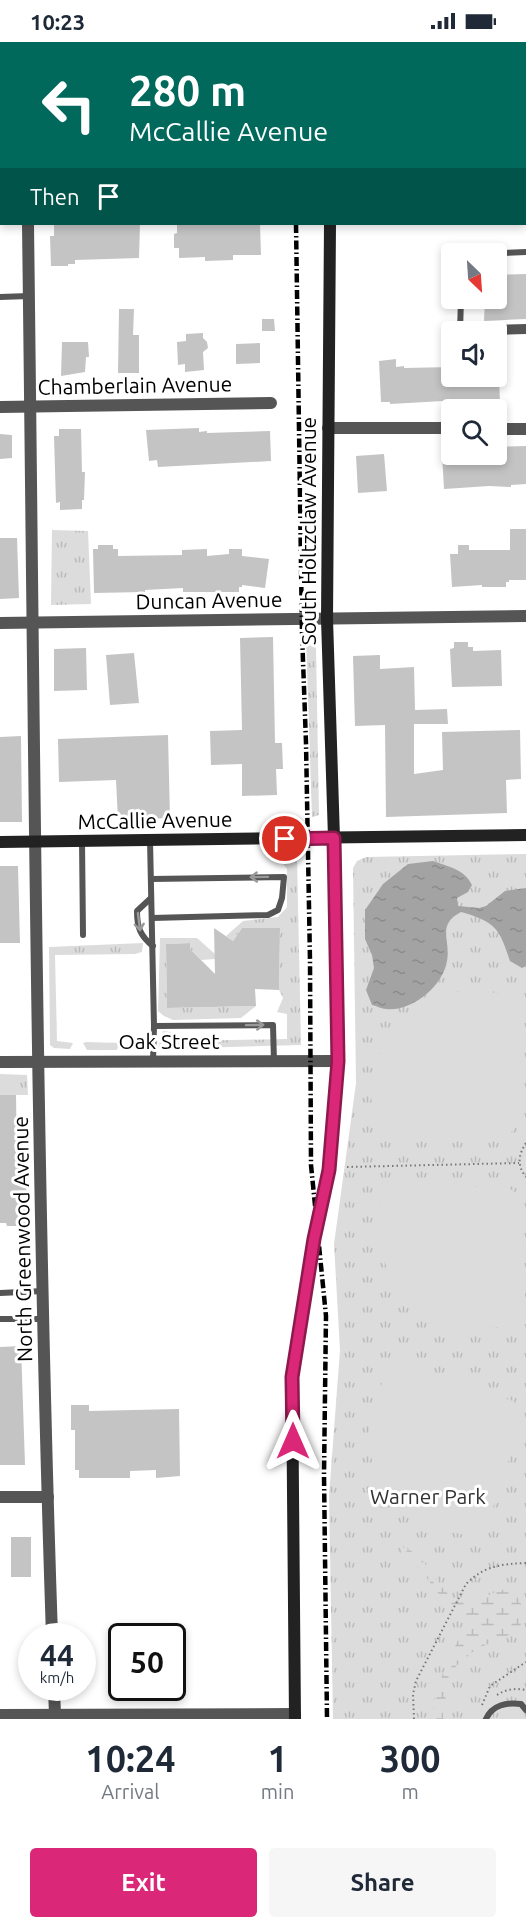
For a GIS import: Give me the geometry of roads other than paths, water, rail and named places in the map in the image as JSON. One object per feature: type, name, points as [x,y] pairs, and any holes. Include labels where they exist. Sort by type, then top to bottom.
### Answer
[{"type":"main road","name":"South Holtzclaw Avenue","points":[[295,1716],[292,1377],[314,1239],[329,1170],[338,1061],[327,619],[330,225]]},
{"type":"main road","name":"McCallie Avenue","points":[[0,842],[526,835]]},
{"type":"street","name":"North Greenwood Avenue","points":[[28,225],[39,1062],[52,1623]]},
{"type":"street","name":"Chamberlain Avenue","points":[[0,407],[271,403]]},
{"type":"street","points":[[328,428],[441,428]]},
{"type":"street","points":[[507,429],[526,429]]},
{"type":"street","name":"Duncan Avenue","points":[[0,623],[526,616]]},
{"type":"street","name":"Oak Street","points":[[0,1062],[338,1061]]},
{"type":"street","points":[[0,1497],[48,1497]]},
{"type":"street","points":[[54,1701],[55,1715]]},
{"type":"street","points":[[0,1715],[295,1716]]},
{"type":"lane","points":[[507,253],[526,252]]},
{"type":"lane","points":[[0,297],[29,296]]},
{"type":"lane","points":[[507,328],[526,329]]},
{"type":"lane","points":[[507,331],[526,329]]},
{"type":"lane","points":[[150,840],[153,1062]]},
{"type":"lane","points":[[82,841],[83,935]]},
{"type":"lane","points":[[151,879],[284,877],[278,910],[268,915],[152,918]]},
{"type":"lane","points":[[151,898],[137,911],[137,925],[142,938],[153,946]]},
{"type":"lane","points":[[154,1026],[273,1024],[274,1062]]},
{"type":"lane","points":[[0,1293],[44,1291]]},
{"type":"lane","points":[[0,1319],[44,1319]]},
{"type":"lane","points":[[486,1719],[489,1713],[502,1704],[521,1704],[526,1710]]},
{"type":"water","points":[[433,861],[465,875],[472,885],[468,892],[457,898],[458,906],[479,908],[486,906],[505,891],[526,888],[526,966],[522,968],[510,961],[503,941],[489,923],[461,912],[449,922],[446,934],[447,961],[433,988],[416,1002],[396,1009],[372,1005],[366,990],[374,968],[372,955],[365,939],[365,910],[383,884],[408,864]]},
{"type":"railway","points":[[296,225],[310,961],[311,1165],[326,1316],[324,1475],[327,1719]]},
{"type":"park label","name":"Warner Park","points":[[428,1497]]}]
